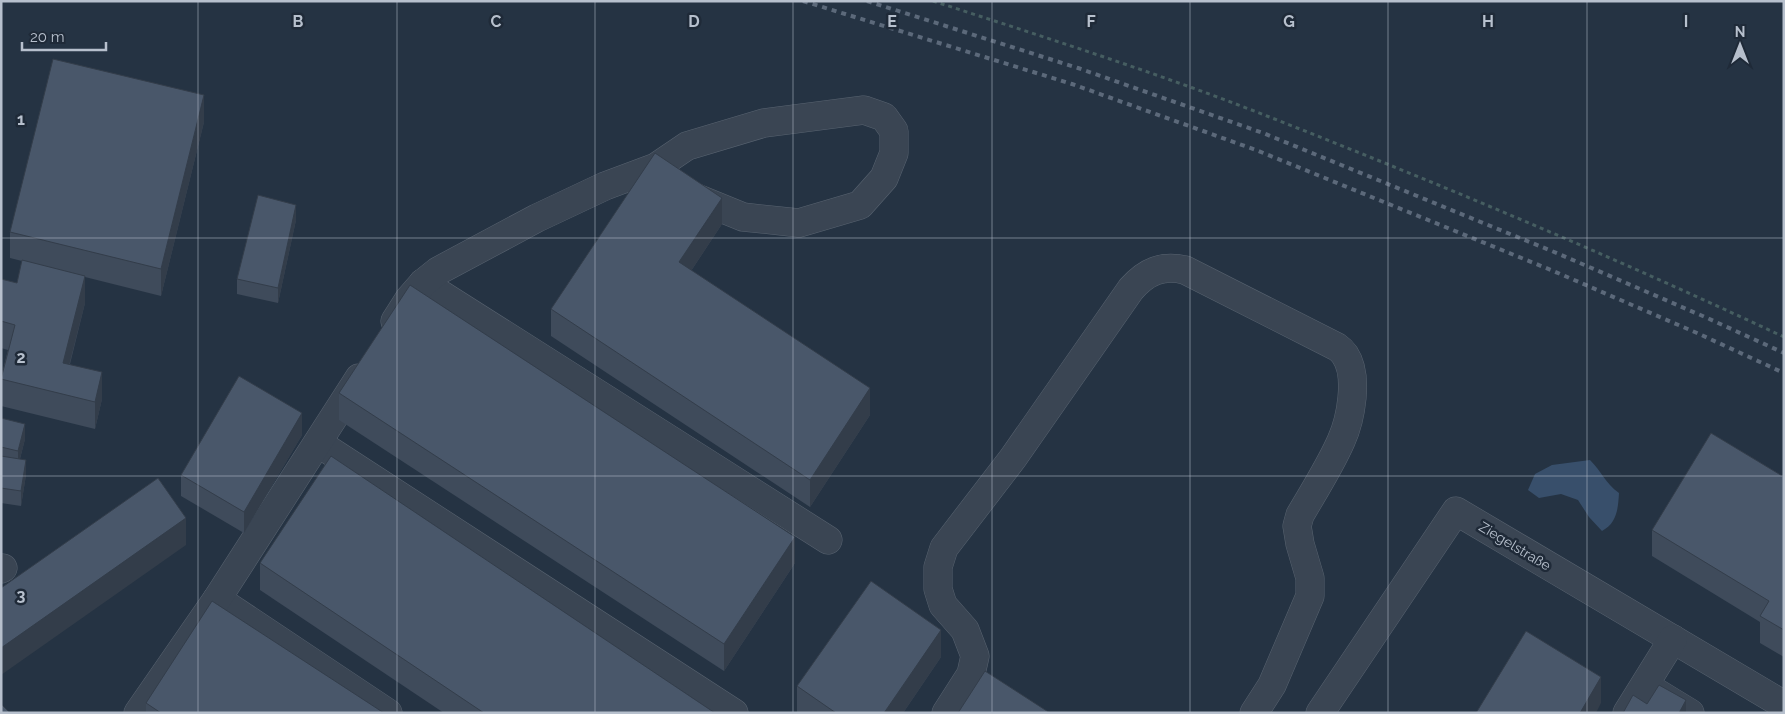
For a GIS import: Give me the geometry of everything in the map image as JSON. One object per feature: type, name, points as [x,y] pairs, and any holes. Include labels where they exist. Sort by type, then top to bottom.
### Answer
[{"type":"street","points":[[138,713],[217,599],[409,299],[423,283],[438,271],[537,218],[605,186],[656,167],[687,146],[764,123],[864,110],[884,118],[894,132],[894,153],[884,178],[860,205],[799,223],[742,217],[692,197],[656,167]]},
{"type":"street","points":[[946,713],[971,674],[974,656],[965,630],[943,605],[938,589],[938,567],[944,548],[1013,458],[1132,289],[1141,278],[1155,271],[1172,267],[1185,270],[1337,346],[1345,354],[1350,368],[1352,388],[1351,410],[1342,440],[1300,515],[1297,526],[1310,578],[1310,596],[1272,685],[1254,713]]},
{"type":"street","points":[[423,283],[828,540]]},
{"type":"street","points":[[318,443],[734,713]]},
{"type":"street","name":"Ziegelstraße","points":[[1320,713],[1456,511],[1784,705]]},
{"type":"street","points":[[217,599],[388,713]]},
{"type":"street","points":[[1627,713],[1673,639]]},
{"type":"street","points":[[1644,685],[1690,713]]},
{"type":"path","points":[[933,1],[1080,49],[1271,118],[1562,237],[1784,337]]},
{"type":"water","points":[[1590,460],[1619,493],[1614,520],[1602,531],[1589,517],[1578,500],[1561,494],[1539,498],[1528,490],[1535,474],[1552,465]]},
{"type":"building","points":[[53,59],[204,95],[161,269],[10,232]]},
{"type":"building","points":[[655,153],[722,198],[679,262],[870,388],[810,480],[551,309]]},
{"type":"building","points":[[258,195],[296,205],[278,288],[237,279]]},
{"type":"building","points":[[22,260],[85,276],[63,363],[102,372],[95,402],[1,379],[15,325],[1,321],[1,279],[17,283]]},
{"type":"building","points":[[410,285],[795,537],[724,644],[339,393]]},
{"type":"building","points":[[239,376],[302,413],[244,512],[181,475]]},
{"type":"building","points":[[1,418],[25,424],[18,451],[1,447]]},
{"type":"building","points":[[1711,433],[1784,477],[1784,630],[1760,616],[1769,601],[1652,530]]},
{"type":"building","points":[[1,456],[26,460],[21,491],[1,488]]},
{"type":"building","points":[[331,456],[715,713],[484,713],[260,563]]},
{"type":"building","points":[[158,478],[186,518],[1,648],[1,588]]},
{"type":"building","points":[[871,581],[941,630],[884,713],[836,713],[797,686]]},
{"type":"building","points":[[212,601],[384,713],[161,713],[146,703]]},
{"type":"building","points":[[1526,631],[1601,677],[1580,713],[1476,713]]},
{"type":"building","points":[[985,671],[1050,713],[958,713]]},
{"type":"building","points":[[1659,685],[1686,700],[1679,713],[1623,713],[1633,695],[1647,704]]},
{"type":"building","points":[[1,704],[10,713],[1,713]]},
{"type":"railway","points":[[803,1],[1072,84],[1256,150],[1551,270],[1784,373]]},
{"type":"railway","points":[[867,1],[1078,68],[1263,133],[1559,254],[1784,353]]}]
